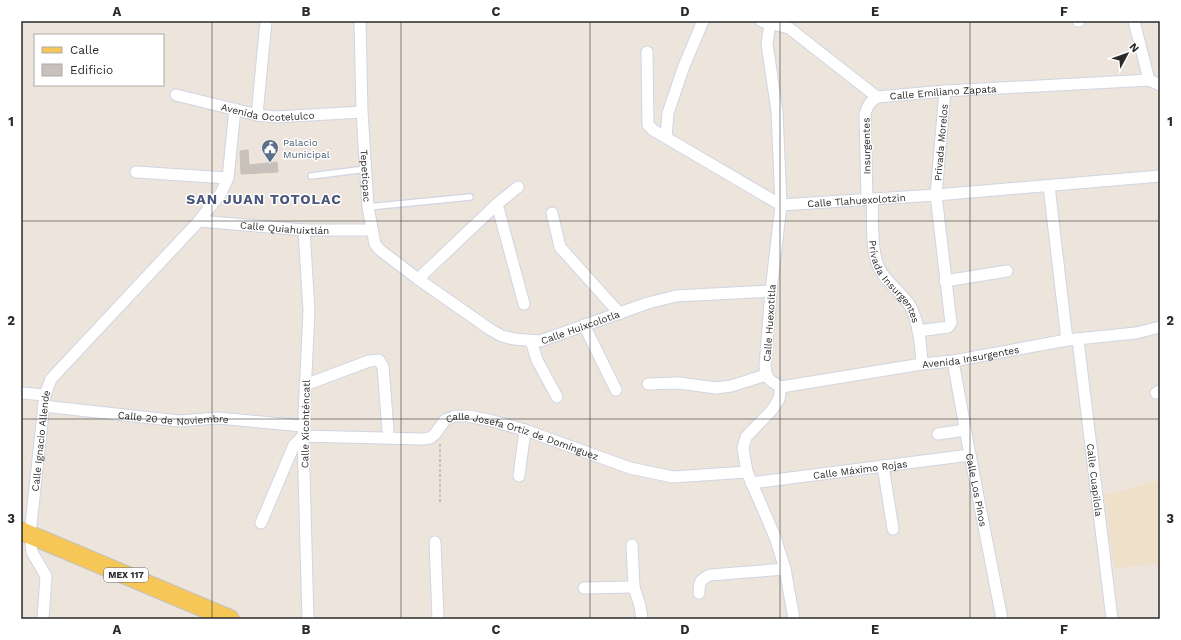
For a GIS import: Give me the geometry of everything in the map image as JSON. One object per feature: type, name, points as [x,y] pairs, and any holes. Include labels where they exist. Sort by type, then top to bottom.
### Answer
[{"type":"main road","name":"MEX 117","points":[[26,533],[220,617]]},
{"type":"street","points":[[256,115],[266,21]]},
{"type":"street","name":"Tepeticpac","points":[[360,21],[362,112],[368,207],[372,235]]},
{"type":"street","points":[[666,137],[668,113],[684,66],[703,21]]},
{"type":"street","points":[[1134,21],[1150,80],[1160,85]]},
{"type":"street","name":"Calle Emiliano Zapata","points":[[766,22],[792,24],[877,98],[945,91],[1150,80]]},
{"type":"street","name":"Calle Huexotitla","points":[[766,22],[777,111],[781,205],[770,291],[765,366],[766,376],[772,382],[781,387]]},
{"type":"street","points":[[647,52],[648,125],[653,130],[781,205]]},
{"type":"street","name":"Privada Morelos","points":[[918,332],[945,327],[950,325],[951,320],[945,281],[936,195],[945,91]]},
{"type":"street","name":"Avenida Ocotelulco","points":[[176,95],[256,115],[276,117],[362,112]]},
{"type":"street","name":"Insurgentes","points":[[870,199],[865,114],[871,101],[877,98]]},
{"type":"street","points":[[136,172],[228,178],[235,109]]},
{"type":"street","name":"Calle Tlahuexolotzin","points":[[781,205],[936,195],[1160,176]]},
{"type":"street","name":"Calle Ignacio Allende","points":[[43,619],[46,576],[32,552],[26,533],[44,400],[51,379],[199,221],[221,193],[228,178]]},
{"type":"street","name":"Calle Cuapilola","points":[[1049,186],[1073,340],[1112,619]]},
{"type":"street","points":[[418,279],[497,204],[518,187]]},
{"type":"street","name":"Privada Insurgentes","points":[[870,199],[874,253],[877,263],[882,273],[909,304],[913,312],[918,332],[922,364]]},
{"type":"street","points":[[497,204],[524,304]]},
{"type":"street","points":[[552,213],[560,248],[620,314]]},
{"type":"street","name":"Calle Quiahuixtlán","points":[[199,221],[372,235]]},
{"type":"street","name":"Calle Xicohténcatl","points":[[304,230],[309,310],[303,431],[308,619]]},
{"type":"street","name":"Calle Huixcolotla","points":[[372,235],[374,244],[380,250],[418,279],[491,330],[502,336],[531,341],[540,341],[648,303],[676,296],[770,291]]},
{"type":"street","points":[[945,281],[1007,271]]},
{"type":"street","points":[[584,325],[616,390]]},
{"type":"street","name":"Avenida Insurgentes","points":[[781,387],[922,364],[953,361],[1073,340],[1136,333],[1160,327]]},
{"type":"street","points":[[531,341],[537,360],[557,397]]},
{"type":"street","points":[[305,384],[369,361],[379,360],[384,366],[388,430]]},
{"type":"street","name":"Calle Los Pinos","points":[[953,361],[1002,619]]},
{"type":"street","points":[[648,384],[679,383],[716,388],[731,386],[766,376]]},
{"type":"street","points":[[781,387],[779,399],[772,410],[746,437],[743,448],[747,472],[775,537],[785,569],[794,619]]},
{"type":"street","name":"Calle 20 de Noviembre","points":[[21,393],[44,400],[179,421],[218,418],[303,431]]},
{"type":"street","name":"Calle Josefa Ortiz de Domínguez","points":[[303,431],[422,439],[430,438],[446,420],[455,416],[468,416],[525,430],[630,468],[673,477],[747,472]]},
{"type":"street","points":[[519,476],[525,430]]},
{"type":"street","points":[[938,434],[965,430]]},
{"type":"street","points":[[261,523],[294,445],[303,431]]},
{"type":"street","name":"Calle Máximo Rojas","points":[[751,483],[970,455]]},
{"type":"street","points":[[883,466],[893,529]]},
{"type":"street","points":[[435,542],[438,619]]},
{"type":"street","points":[[632,545],[634,586],[642,619]]},
{"type":"street","points":[[699,593],[699,584],[702,578],[710,575],[785,569]]},
{"type":"street","points":[[584,588],[634,586]]},
{"type":"lane","points":[[311,176],[366,169]]},
{"type":"lane","points":[[368,207],[470,197]]},
{"type":"path","points":[[435,434],[441,444],[440,503]]},
{"type":"shaded area","points":[[1160,480],[1160,577],[1156,563],[1114,569],[1105,495]]},
{"type":"building","name":"Palacio Municipal","points":[[248,150],[249,165],[277,162],[278,172],[241,174],[240,151]]},
{"type":"place","name":"Palacio Municipal","points":[[270,163]]},
{"type":"district","name":"SAN JUAN TOTOLAC","points":[[264,199]]}]
